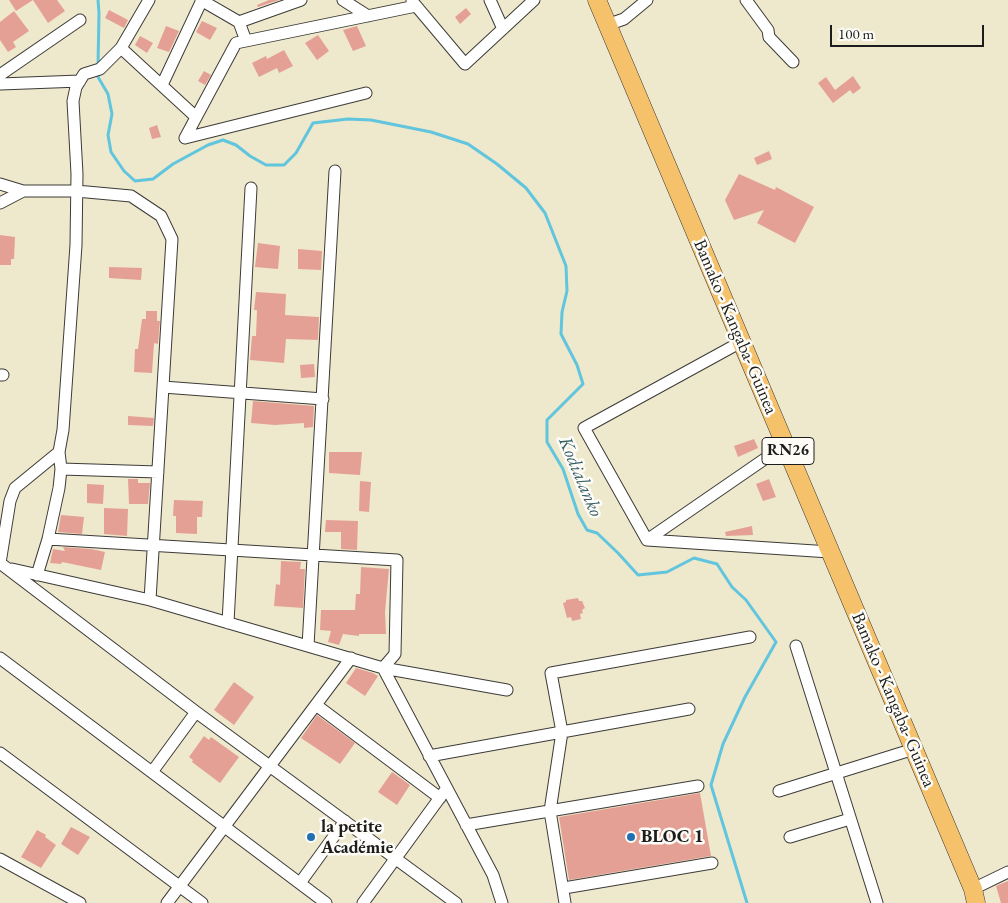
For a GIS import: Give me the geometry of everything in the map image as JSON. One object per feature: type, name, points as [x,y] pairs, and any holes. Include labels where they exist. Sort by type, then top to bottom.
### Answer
[{"type":"main road","name":"Bamako - Kangaba- Guinea","points":[[597,0],[975,896]]},
{"type":"street","points":[[36,574],[48,539],[59,488],[59,452],[63,430],[76,245],[73,101],[76,87],[84,74],[96,70],[122,48],[149,0]]},
{"type":"street","points":[[162,86],[202,0],[239,22],[246,41]]},
{"type":"street","points":[[239,22],[301,0]]},
{"type":"street","points":[[343,0],[368,16]]},
{"type":"street","points":[[490,0],[503,29]]},
{"type":"street","points":[[366,93],[185,138],[236,43],[368,16],[413,3],[464,64],[534,0]]},
{"type":"street","points":[[607,25],[624,19],[647,0]]},
{"type":"street","points":[[746,0],[768,30],[770,37],[793,62]]},
{"type":"street","points":[[0,75],[80,20]]},
{"type":"street","points":[[122,48],[196,117]]},
{"type":"street","points":[[0,84],[80,81]]},
{"type":"street","points":[[308,646],[335,171]]},
{"type":"street","points":[[0,184],[23,191],[76,191],[131,196],[161,216],[172,239],[150,600]]},
{"type":"street","points":[[228,623],[251,188]]},
{"type":"street","points":[[0,203],[23,191]]},
{"type":"street","points":[[647,540],[584,428],[741,342]]},
{"type":"street","points":[[163,387],[323,399]]},
{"type":"street","points":[[647,540],[785,445]]},
{"type":"street","points":[[3,565],[10,501],[15,488],[59,452]]},
{"type":"street","points":[[60,469],[158,472]]},
{"type":"street","points":[[48,539],[397,560],[395,654],[383,668]]},
{"type":"street","points":[[647,540],[830,552]]},
{"type":"street","points":[[3,565],[150,600],[383,668],[507,690]]},
{"type":"street","points":[[3,565],[196,712],[456,903]]},
{"type":"street","points":[[565,903],[550,811],[562,732],[551,673],[750,637]]},
{"type":"street","points":[[796,646],[877,903]]},
{"type":"street","points":[[0,658],[326,903]]},
{"type":"street","points":[[168,903],[351,658]]},
{"type":"street","points":[[383,668],[429,756],[443,793],[466,825],[493,875],[502,903]]},
{"type":"street","points":[[316,705],[443,793]]},
{"type":"street","points":[[429,756],[689,709]]},
{"type":"street","points":[[152,772],[196,712]]},
{"type":"street","points":[[779,791],[914,749]]},
{"type":"street","points":[[0,753],[202,903]]},
{"type":"street","points":[[466,825],[698,786]]},
{"type":"street","points":[[363,903],[443,793]]},
{"type":"street","points":[[790,837],[850,819]]},
{"type":"street","points":[[300,883],[345,821]]},
{"type":"street","points":[[0,858],[80,903]]},
{"type":"street","points":[[564,888],[712,863]]},
{"type":"street","points":[[975,896],[1008,872]]},
{"type":"building","points":[[9,0],[33,0],[16,11]]},
{"type":"building","points":[[33,0],[57,0],[65,11],[48,23]]},
{"type":"building","points":[[269,0],[279,0],[258,7],[257,5]]},
{"type":"building","points":[[466,8],[471,14],[460,24],[455,17]]},
{"type":"building","points":[[109,10],[128,20],[124,28],[105,18]]},
{"type":"building","points":[[14,11],[29,31],[13,42],[16,47],[8,52],[0,40],[0,22]]},
{"type":"building","points":[[202,21],[217,28],[210,40],[196,32]]},
{"type":"building","points":[[166,26],[179,31],[169,52],[157,48]]},
{"type":"building","points":[[357,26],[366,46],[353,51],[343,30]]},
{"type":"building","points":[[318,35],[329,51],[317,60],[305,43]]},
{"type":"building","points":[[140,36],[153,43],[147,53],[135,45]]},
{"type":"building","points":[[284,50],[293,66],[279,73],[277,68],[259,77],[252,63],[266,56],[267,59]]},
{"type":"building","points":[[204,71],[211,75],[205,85],[198,81]]},
{"type":"building","points":[[853,76],[861,88],[853,94],[850,90],[833,103],[818,83],[826,77],[835,90]]},
{"type":"building","points":[[157,125],[161,137],[152,139],[149,128]]},
{"type":"building","points":[[769,151],[772,159],[757,165],[754,158]]},
{"type":"building","points":[[739,174],[775,190],[776,187],[814,207],[795,243],[757,223],[764,210],[734,220],[725,200]]},
{"type":"building","points":[[0,235],[15,237],[14,259],[11,259],[11,265],[0,265]]},
{"type":"building","points":[[258,243],[280,246],[278,269],[255,267]]},
{"type":"building","points":[[298,249],[322,251],[321,270],[298,269]]},
{"type":"building","points":[[109,267],[142,268],[141,280],[109,278]]},
{"type":"building","points":[[256,292],[286,294],[285,315],[319,317],[318,340],[286,339],[284,363],[250,360],[252,336],[256,336],[257,310],[254,310]]},
{"type":"building","points":[[146,311],[157,311],[157,321],[160,321],[158,344],[154,343],[152,373],[134,372],[135,349],[138,349],[142,319],[146,319]]},
{"type":"building","points":[[314,364],[315,377],[301,378],[300,365]]},
{"type":"building","points":[[253,401],[314,406],[313,427],[304,428],[304,423],[275,425],[251,423]]},
{"type":"building","points":[[128,416],[154,418],[153,426],[128,425]]},
{"type":"building","points":[[754,439],[758,448],[738,457],[734,446]]},
{"type":"building","points":[[329,452],[362,452],[360,475],[329,473]]},
{"type":"building","points":[[128,479],[138,479],[138,483],[150,483],[148,504],[129,504]]},
{"type":"building","points":[[769,479],[776,497],[763,501],[756,484]]},
{"type":"building","points":[[360,481],[371,482],[369,512],[359,511]]},
{"type":"building","points":[[87,484],[104,485],[103,504],[87,503]]},
{"type":"building","points":[[174,500],[203,501],[202,517],[197,517],[197,534],[176,533],[176,516],[173,516]]},
{"type":"building","points":[[104,508],[128,509],[127,536],[104,534]]},
{"type":"building","points":[[61,515],[84,517],[82,534],[58,532]]},
{"type":"building","points":[[326,520],[358,521],[357,550],[341,549],[341,532],[325,532]]},
{"type":"building","points":[[752,526],[753,535],[726,536],[725,532]]},
{"type":"building","points":[[63,547],[105,552],[101,570],[62,562],[61,564],[50,563],[53,549],[65,551]]},
{"type":"building","points":[[281,561],[301,562],[300,569],[305,569],[303,608],[274,606],[276,584],[280,585]]},
{"type":"building","points":[[361,567],[389,569],[385,612],[386,634],[359,634],[359,636],[343,634],[339,645],[328,642],[331,631],[320,630],[321,610],[355,610],[356,594],[360,594]]},
{"type":"building","points":[[578,598],[579,601],[582,601],[585,608],[582,610],[583,613],[580,614],[581,619],[572,621],[571,617],[567,618],[563,603],[566,600]]},
{"type":"building","points":[[356,668],[378,676],[365,696],[346,683]]},
{"type":"building","points":[[234,682],[254,697],[234,725],[214,710]]},
{"type":"building","points":[[317,715],[355,743],[340,764],[301,738]]},
{"type":"building","points":[[204,736],[209,740],[211,737],[239,757],[220,783],[192,762],[193,760],[189,757]]},
{"type":"building","points":[[392,772],[410,785],[397,805],[378,792]]},
{"type":"building","name":"BLOC 1","points":[[700,793],[711,856],[569,880],[559,817]]},
{"type":"building","points":[[71,827],[90,837],[78,855],[61,844]]},
{"type":"building","points":[[37,830],[46,835],[45,837],[56,845],[41,868],[21,857]]},
{"type":"building","points":[[1008,881],[1008,903],[1001,903],[996,886]]},
{"type":"waterway","name":"Kodialanko","points":[[98,0],[98,66]]},
{"type":"waterway","name":"Kodialanko","points":[[98,72],[98,77],[108,94],[112,114],[108,135],[111,152],[124,171],[135,181],[153,179],[173,164],[208,145],[223,140],[236,145],[266,165],[284,165],[296,153],[313,123],[348,119],[371,120],[431,132],[468,144],[497,164],[526,188],[545,213],[566,266],[567,291],[562,312],[561,334],[577,365],[583,384],[547,420],[547,442],[563,469],[578,514],[587,530],[597,533],[638,575],[667,572],[694,558],[717,564],[732,587],[746,600],[776,642],[745,697],[723,744],[711,785],[747,903]]},
{"type":"place","name":"la petite Académie","points":[[311,837]]},
{"type":"place","name":"BLOC 1","points":[[631,837]]}]
